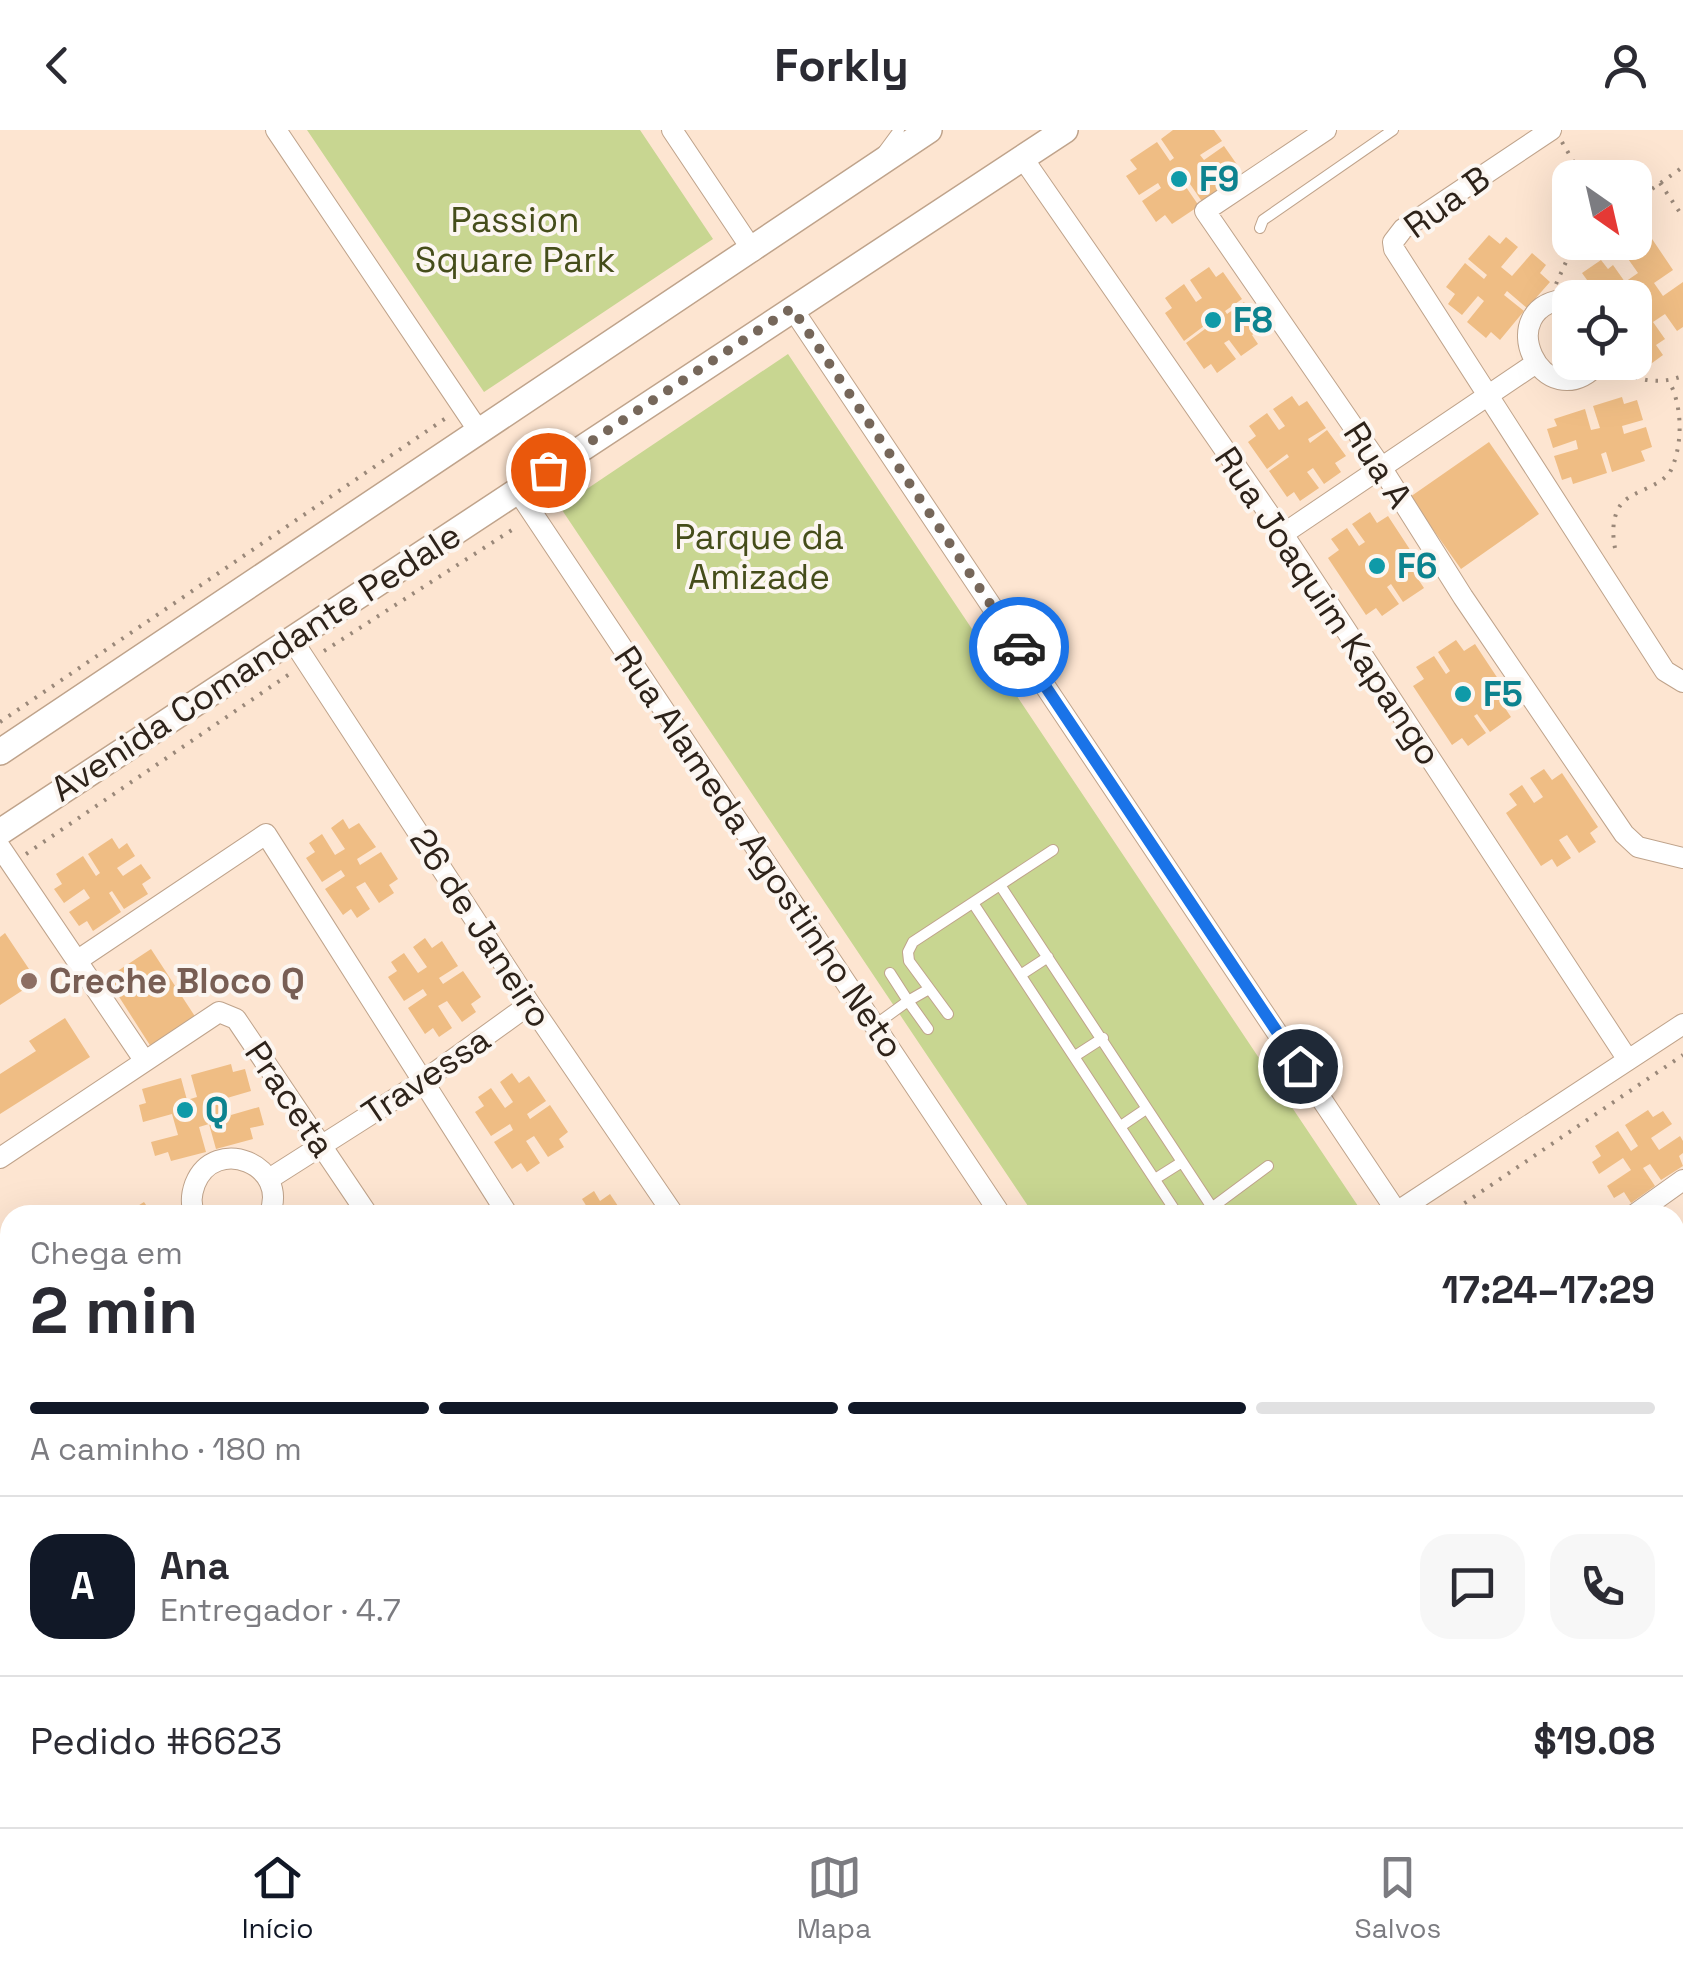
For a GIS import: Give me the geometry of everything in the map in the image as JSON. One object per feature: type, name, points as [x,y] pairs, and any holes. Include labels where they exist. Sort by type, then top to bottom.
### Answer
[{"type":"street","points":[[276,130],[478,430]]},
{"type":"street","points":[[672,130],[753,250]]},
{"type":"street","name":"Avenida Comandante Pedale","points":[[0,752],[929,130]]},
{"type":"street","name":"Avenida Comandante Pedale","points":[[0,832],[1064,130]]},
{"type":"street","name":"Rua A","points":[[1326,130],[1205,211],[1382,468],[1473,612],[1630,841],[1683,858]]},
{"type":"street","name":"Rua B","points":[[1486,397],[1396,258],[1393,242],[1403,229],[1553,130]]},
{"type":"street","name":"Rua Joaquim Kapango","points":[[1022,157],[1283,534],[1628,1060]]},
{"type":"street","points":[[1552,303],[1537,312],[1526,341],[1536,363],[1552,377]]},
{"type":"street","points":[[792,308],[1389,1205]]},
{"type":"street","points":[[1283,534],[1536,363]]},
{"type":"street","points":[[1486,397],[1665,671],[1683,682]]},
{"type":"street","name":"Rua Alameda Agostinho Neto","points":[[518,490],[994,1205]]},
{"type":"street","name":"26 de Janeiro","points":[[291,638],[530,1004],[667,1205]]},
{"type":"street","points":[[78,960],[266,834],[502,1205]]},
{"type":"street","points":[[6,855],[144,1060]]},
{"type":"street","name":"Travessa","points":[[269,1179],[530,1004]]},
{"type":"street","name":"Praceta","points":[[0,1158],[219,1012],[236,1019],[361,1205]]},
{"type":"street","points":[[1409,1205],[1683,1024]]},
{"type":"street","points":[[193,1205],[191,1193],[198,1175],[208,1165],[226,1158],[240,1158],[260,1168],[269,1179],[272,1205]]},
{"type":"street","points":[[1648,1205],[1683,1180]]},
{"type":"lane","points":[[878,164],[899,130]]},
{"type":"lane","points":[[1260,228],[1262,220],[1394,130]]},
{"type":"lane","points":[[948,1014],[909,961],[913,942],[1053,850]]},
{"type":"lane","points":[[1000,885],[1210,1205]]},
{"type":"lane","points":[[973,903],[1171,1205]]},
{"type":"lane","points":[[1022,974],[1048,957]]},
{"type":"lane","points":[[890,972],[928,1029]]},
{"type":"lane","points":[[874,1025],[929,989]]},
{"type":"lane","points":[[1075,1056],[1103,1038]]},
{"type":"lane","points":[[1121,1126],[1146,1109]]},
{"type":"lane","points":[[1155,1180],[1182,1162]]},
{"type":"lane","points":[[1221,1205],[1268,1166]]},
{"type":"path","points":[[1553,130],[1571,160]]},
{"type":"path","points":[[1652,190],[1683,168]]},
{"type":"path","points":[[1660,184],[1683,217]]},
{"type":"path","points":[[1537,312],[1568,260]]},
{"type":"path","points":[[1644,380],[1669,381],[1683,376]]},
{"type":"path","points":[[1614,548],[1616,513],[1624,501],[1670,472],[1680,450],[1680,403],[1669,381]]},
{"type":"path","points":[[0,722],[462,407]]},
{"type":"path","points":[[6,855],[534,515]]},
{"type":"path","points":[[1463,1205],[1683,1056]]},
{"type":"green space","name":"Passion Square Park","points":[[307,130],[640,130],[713,239],[484,392]]},
{"type":"green space","name":"Parque da Amizade","points":[[788,354],[1357,1205],[1027,1205],[560,507]]},
{"type":"building","name":"F9","points":[[1173,130],[1214,130],[1222,141],[1200,155],[1204,160],[1224,146],[1238,166],[1227,174],[1232,183],[1203,203],[1190,184],[1186,187],[1199,206],[1172,224],[1165,215],[1156,222],[1142,201],[1161,188],[1158,183],[1139,195],[1126,176],[1137,169],[1130,160],[1157,142],[1170,161],[1174,158],[1161,139]]},
{"type":"building","points":[[1489,235],[1500,244],[1506,237],[1518,247],[1501,267],[1512,276],[1532,253],[1546,265],[1540,273],[1550,282],[1527,308],[1507,291],[1504,295],[1524,311],[1500,340],[1491,332],[1486,338],[1467,322],[1484,301],[1478,296],[1462,315],[1448,304],[1455,294],[1446,287],[1465,263],[1484,279],[1487,275],[1468,259]]},
{"type":"building","points":[[1652,239],[1673,270],[1654,283],[1663,296],[1683,282],[1683,327],[1677,331],[1665,314],[1653,322],[1665,339],[1656,345],[1663,355],[1652,363],[1652,280],[1628,280],[1638,273],[1629,260],[1652,260]]},
{"type":"building","points":[[1601,260],[1608,269],[1613,265],[1624,280],[1587,280],[1582,273]]},
{"type":"building","name":"F8","points":[[1209,267],[1216,277],[1223,272],[1242,299],[1225,311],[1227,314],[1244,302],[1262,328],[1252,335],[1258,344],[1241,356],[1229,340],[1224,343],[1236,359],[1217,373],[1211,364],[1204,369],[1186,343],[1204,326],[1184,341],[1165,313],[1172,308],[1165,298],[1184,284],[1196,302],[1202,298],[1190,280]]},
{"type":"building","points":[[1292,396],[1299,406],[1307,401],[1326,428],[1308,439],[1310,443],[1327,430],[1346,456],[1335,463],[1341,472],[1324,484],[1313,468],[1307,472],[1319,488],[1300,501],[1294,492],[1287,497],[1269,471],[1289,457],[1287,454],[1267,469],[1248,442],[1256,436],[1249,426],[1267,413],[1279,430],[1285,426],[1273,409]]},
{"type":"building","points":[[1622,397],[1624,404],[1637,400],[1643,420],[1622,426],[1624,434],[1646,427],[1652,447],[1641,451],[1645,461],[1612,472],[1606,452],[1601,454],[1607,473],[1573,484],[1571,477],[1562,480],[1554,456],[1578,449],[1576,440],[1553,448],[1547,429],[1557,426],[1554,419],[1585,409],[1591,430],[1600,428],[1593,406]]},
{"type":"building","points":[[1489,442],[1539,514],[1461,569],[1410,497]]},
{"type":"building","name":"F6","points":[[1370,512],[1377,523],[1388,516],[1426,574],[1418,579],[1424,588],[1403,602],[1391,584],[1387,587],[1399,604],[1382,616],[1376,608],[1366,615],[1328,558],[1339,550],[1331,539],[1347,528],[1359,546],[1365,542],[1352,524]]},
{"type":"building","name":"F5","points":[[1456,640],[1464,651],[1475,644],[1514,703],[1505,708],[1511,717],[1490,732],[1477,714],[1474,716],[1486,733],[1468,746],[1462,738],[1452,745],[1413,686],[1424,679],[1416,667],[1434,656],[1446,674],[1450,671],[1438,652]]},
{"type":"building","points":[[1544,769],[1552,780],[1562,773],[1598,827],[1590,833],[1596,842],[1579,853],[1567,835],[1559,840],[1571,858],[1557,867],[1552,859],[1541,866],[1506,813],[1517,805],[1509,794],[1522,785],[1534,803],[1543,797],[1530,778]]},
{"type":"building","points":[[343,819],[349,829],[359,823],[376,847],[357,859],[360,865],[381,852],[398,879],[389,885],[394,893],[379,903],[365,882],[356,887],[370,909],[357,918],[351,909],[343,915],[325,889],[345,876],[341,870],[322,882],[306,858],[315,852],[309,843],[322,834],[335,855],[345,849],[331,828]]},
{"type":"building","points":[[112,838],[119,849],[127,843],[135,856],[117,868],[123,876],[141,864],[151,878],[142,884],[148,894],[124,909],[112,891],[109,893],[121,912],[93,931],[87,921],[79,926],[69,912],[90,898],[84,889],[64,903],[54,889],[62,884],[56,874],[83,856],[96,876],[100,873],[88,854]]},
{"type":"building","points":[[5,933],[37,981],[0,1005],[0,937]]},
{"type":"building","points":[[425,938],[432,948],[442,941],[458,966],[439,978],[443,984],[463,971],[481,997],[471,1004],[476,1012],[462,1022],[447,1001],[438,1006],[452,1028],[439,1037],[433,1028],[425,1034],[408,1008],[427,995],[423,989],[404,1001],[388,977],[397,971],[391,962],[404,953],[418,973],[427,967],[413,947]]},
{"type":"building","points":[[151,949],[198,1021],[153,1050],[107,978]]},
{"type":"building","points":[[65,1018],[90,1057],[0,1114],[0,1074],[36,1051],[29,1041]]},
{"type":"building","name":"Q","points":[[231,1064],[233,1072],[245,1069],[251,1091],[227,1098],[231,1115],[259,1107],[264,1125],[250,1128],[253,1139],[216,1149],[209,1124],[199,1127],[206,1152],[171,1161],[168,1152],[155,1156],[151,1142],[178,1135],[172,1114],[143,1122],[139,1105],[146,1103],[142,1089],[181,1078],[187,1100],[197,1097],[191,1075]]},
{"type":"building","points":[[512,1073],[519,1083],[529,1076],[546,1101],[527,1114],[530,1119],[550,1105],[568,1132],[559,1139],[564,1147],[548,1157],[534,1136],[526,1141],[540,1163],[527,1172],[521,1163],[512,1169],[494,1142],[513,1130],[510,1124],[491,1136],[475,1112],[484,1106],[478,1097],[491,1088],[505,1108],[513,1102],[500,1082]]},
{"type":"building","points":[[1648,1110],[1653,1117],[1663,1111],[1672,1124],[1651,1138],[1659,1150],[1680,1136],[1683,1166],[1661,1180],[1650,1164],[1643,1168],[1655,1186],[1631,1203],[1624,1192],[1614,1198],[1607,1186],[1631,1170],[1623,1158],[1599,1174],[1592,1162],[1601,1156],[1595,1146],[1618,1131],[1631,1151],[1638,1146],[1625,1125]]},
{"type":"building","points":[[594,1191],[600,1201],[610,1194],[617,1205],[586,1205],[582,1199]]},
{"type":"way so far","points":[[548,470],[792,308],[1019,647]]},
{"type":"place","name":"F9","points":[[1179,179]]},
{"type":"place","name":"F8","points":[[1213,320]]},
{"type":"place","name":"F6","points":[[1377,566]]},
{"type":"place","name":"F5","points":[[1463,694]]},
{"type":"place","name":"Creche Bloco Q","points":[[29,981]]},
{"type":"place","name":"Q","points":[[185,1110]]},
{"type":"route","points":[[1019,647],[1300,1066]]}]
